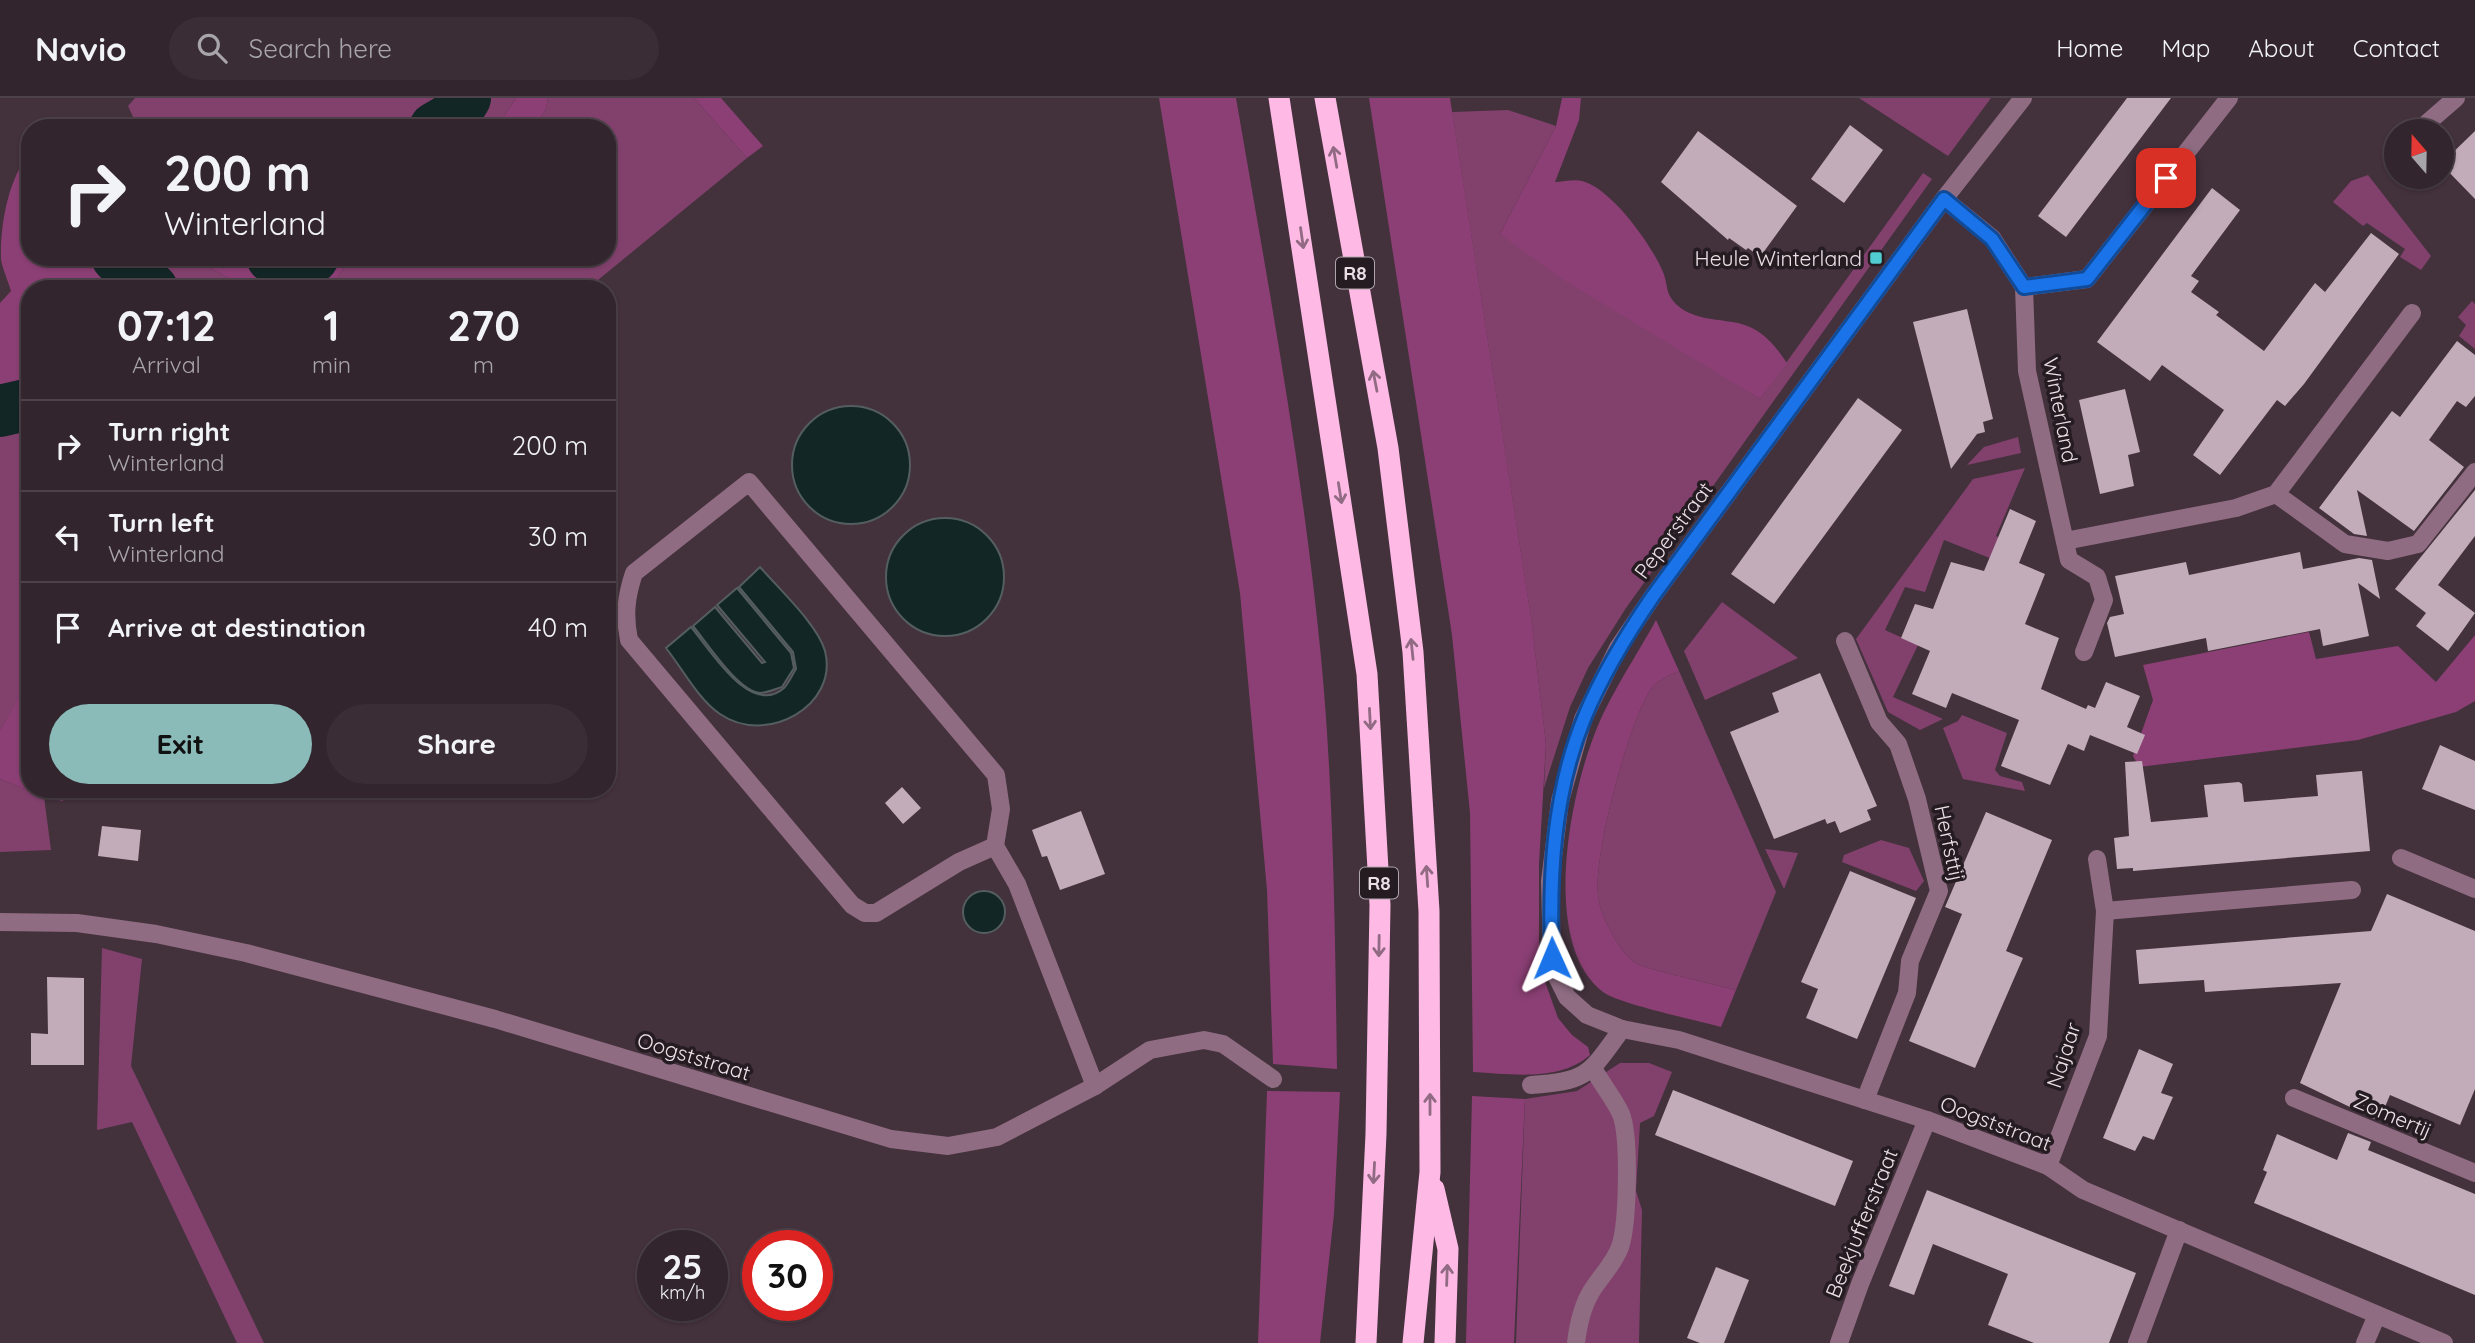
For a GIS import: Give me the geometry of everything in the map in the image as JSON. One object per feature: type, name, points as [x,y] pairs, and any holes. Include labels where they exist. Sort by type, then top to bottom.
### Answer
[{"type":"highway","name":"R8","points":[[1279,98],[1367,674],[1380,905],[1376,1133],[1367,1343]]},
{"type":"highway","name":"R8","points":[[1325,98],[1388,448],[1413,652],[1429,911],[1430,1172],[1413,1343]]},
{"type":"highway","points":[[1430,1172],[1448,1249],[1445,1343]]},
{"type":"street","name":"Peperstraat","points":[[1622,1029],[1587,1016],[1567,997],[1556,975],[1552,958],[1550,881],[1560,801],[1583,719],[1618,648],[1653,596],[1944,199],[2023,98]]},
{"type":"street","points":[[1944,199],[1992,239],[2024,287],[2087,279],[2229,98]]},
{"type":"street","points":[[2432,119],[2456,98]]},
{"type":"street","name":"Winterland","points":[[2024,287],[2027,371],[2069,560],[2097,577],[2104,600],[2084,652]]},
{"type":"street","points":[[2065,541],[2236,508],[2276,494],[2412,313]]},
{"type":"street","points":[[2276,494],[2345,544],[2388,551],[2418,544],[2475,472]]},
{"type":"street","points":[[995,846],[959,862],[876,914],[865,913],[852,905],[629,640],[625,620],[627,594],[634,573],[749,482],[996,775],[1001,808],[995,846],[1017,884],[1095,1086]]},
{"type":"street","name":"Herfsttij","points":[[1845,640],[1879,722],[1898,744],[1917,799],[1939,891],[1910,961],[1907,993],[1865,1100]]},
{"type":"street","points":[[2401,858],[2475,889]]},
{"type":"street","name":"Najaar","points":[[2048,1166],[2098,1035],[2105,911],[2097,859]]},
{"type":"street","points":[[2105,911],[2352,890]]},
{"type":"street","name":"Oogststraat","points":[[0,922],[77,923],[156,934],[246,953],[495,1019],[891,1139],[948,1146],[997,1137],[1095,1086],[1150,1050],[1204,1040],[1223,1044],[1273,1079]]},
{"type":"street","points":[[1531,1085],[1570,1082],[1593,1068],[1622,1029]]},
{"type":"street","name":"Oogststraat","points":[[1622,1029],[1679,1040],[1927,1120],[2048,1166],[2083,1190],[2444,1343]]},
{"type":"street","points":[[1576,1343],[1578,1325],[1590,1293],[1606,1273],[1620,1247],[1626,1194],[1624,1126],[1620,1112],[1593,1068]]},
{"type":"street","name":"Zomertij","points":[[2294,1098],[2475,1173]]},
{"type":"street","name":"Beekjufferstraat","points":[[1839,1343],[1860,1284],[1927,1120]]},
{"type":"street","points":[[2137,1343],[2179,1230]]},
{"type":"street","points":[[2365,1343],[2377,1315]]},
{"type":"shaded area","points":[[135,98],[455,98],[441,113],[427,119],[134,119],[128,106]]},
{"type":"shaded area","points":[[473,98],[516,98],[502,119],[464,119]]},
{"type":"shaded area","points":[[516,98],[548,98],[546,109],[540,119],[502,119]]},
{"type":"shaded area","points":[[548,98],[694,98],[747,158],[616,265],[616,119],[540,119],[546,109]]},
{"type":"shaded area","points":[[694,98],[721,98],[763,146],[747,158]]},
{"type":"shaded area","points":[[1159,98],[1236,98],[1295,447],[1321,657],[1331,812],[1337,1069],[1273,1064],[1267,890],[1240,593]]},
{"type":"shaded area","points":[[1369,98],[1450,98],[1531,617],[1546,744],[1539,864],[1539,965],[1558,1018],[1572,1035],[1588,1047],[1590,1055],[1578,1064],[1550,1073],[1519,1075],[1473,1072],[1470,813],[1452,635]]},
{"type":"shaded area","points":[[1562,98],[1581,98],[1579,120],[1555,182],[1582,181],[1605,194],[1617,206],[1650,247],[1663,272],[1670,296],[1677,305],[1691,314],[1746,325],[1772,344],[1787,363],[1760,399],[1559,277],[1500,234],[1556,126]]},
{"type":"shaded area","points":[[1859,98],[1991,98],[1948,156]]},
{"type":"shaded area","points":[[1508,110],[1556,126],[1500,234],[1760,399],[1923,173],[1932,179],[1626,608],[1588,668],[1570,707],[1544,788],[1546,744],[1531,618],[1452,112]]},
{"type":"shaded area","points":[[21,165],[21,266],[117,266],[131,280],[21,280],[21,396],[0,401],[0,303],[11,291],[1,260],[2,232],[7,203]]},
{"type":"shaded area","points":[[2368,175],[2431,256],[2421,270],[2400,257],[2405,249],[2367,223],[2363,226],[2333,202],[2351,181]]},
{"type":"shaded area","points":[[143,266],[206,266],[232,280],[161,280]]},
{"type":"shaded area","points":[[206,266],[260,266],[295,276],[305,275],[315,266],[346,266],[335,280],[232,280]]},
{"type":"shaded area","points":[[346,266],[615,266],[598,280],[335,280]]},
{"type":"shaded area","points":[[2472,301],[2475,304],[2475,349],[2459,336],[2466,325],[2458,317]]},
{"type":"shaded area","points":[[851,406],[874,411],[893,423],[905,442],[910,465],[905,488],[893,507],[874,519],[851,524],[828,519],[809,507],[797,488],[792,465],[797,442],[809,423],[828,411]]},
{"type":"shaded area","points":[[21,417],[21,695],[0,730],[0,423]]},
{"type":"shaded area","points":[[2018,437],[2021,453],[1967,465],[1984,447]]},
{"type":"shaded area","points":[[2025,468],[1996,536],[2013,544],[2005,564],[1944,540],[1925,592],[1905,587],[1885,630],[1918,645],[1893,697],[1943,719],[1920,730],[1888,712],[1856,639],[1973,479]]},
{"type":"shaded area","points":[[945,518],[967,523],[987,535],[999,555],[1004,577],[999,599],[987,619],[967,631],[945,636],[923,631],[903,619],[891,599],[886,577],[891,555],[903,535],[923,523]]},
{"type":"shaded area","points":[[760,567],[815,630],[825,651],[826,671],[821,689],[810,704],[777,723],[758,725],[738,723],[712,708],[697,692],[666,648],[691,627],[719,663],[744,687],[758,694],[771,695],[784,688],[796,669],[793,652],[739,587]]},
{"type":"shaded area","points":[[737,588],[791,653],[794,668],[782,687],[760,693],[742,684],[693,626],[715,607],[762,663],[765,662],[717,605]]},
{"type":"shaded area","points":[[1722,602],[1798,658],[1705,700],[1684,651]]},
{"type":"shaded area","points":[[1656,620],[1679,671],[1662,679],[1652,688],[1640,709],[1631,734],[1605,828],[1600,858],[1599,902],[1612,934],[1634,962],[1665,973],[1736,990],[1721,1027],[1641,1007],[1603,992],[1584,970],[1572,940],[1566,905],[1570,830],[1586,760],[1615,690]]},
{"type":"shaded area","points":[[2309,632],[2316,659],[2398,646],[2436,682],[2475,635],[2475,701],[2456,712],[2358,740],[2139,767],[2133,756],[2153,700],[2143,665]]},
{"type":"shaded area","points":[[1679,671],[1776,892],[1736,990],[1665,973],[1634,962],[1612,934],[1599,902],[1600,858],[1605,828],[1631,734],[1640,709],[1652,688],[1662,679]]},
{"type":"shaded area","points":[[21,694],[21,788],[0,779],[0,730]]},
{"type":"shaded area","points":[[1962,715],[2007,733],[1995,770],[2000,776],[2022,782],[2025,791],[1963,779],[1943,728],[1958,721]]},
{"type":"shaded area","points":[[0,779],[21,788],[21,798],[44,798],[51,850],[0,852]]},
{"type":"shaded area","points":[[1881,840],[1909,848],[1924,881],[1916,891],[1842,862],[1844,855]]},
{"type":"shaded area","points":[[1765,849],[1798,853],[1784,889]]},
{"type":"shaded area","points":[[984,891],[999,897],[1005,912],[999,927],[984,933],[969,927],[963,912],[969,897]]},
{"type":"shaded area","points":[[102,948],[142,959],[131,1066],[264,1343],[237,1343],[132,1122],[97,1130]]},
{"type":"shaded area","points":[[1620,1063],[1649,1063],[1672,1072],[1654,1116],[1640,1123],[1636,1191],[1642,1210],[1639,1343],[1516,1343],[1525,1099],[1577,1091]]},
{"type":"shaded area","points":[[1267,1091],[1340,1092],[1334,1214],[1320,1343],[1258,1343]]},
{"type":"shaded area","points":[[1472,1096],[1525,1099],[1514,1343],[1466,1343]]},
{"type":"building","points":[[2127,98],[2171,98],[2066,237],[2038,216]]},
{"type":"building","points":[[1850,125],[1883,150],[1844,203],[1811,179]]},
{"type":"building","points":[[1698,131],[1797,206],[1760,257],[1748,248],[1746,250],[1729,238],[1728,240],[1661,182]]},
{"type":"building","points":[[2475,131],[2475,199],[2454,177],[2454,151]]},
{"type":"building","points":[[2212,188],[2240,210],[2191,276],[2199,281],[2191,292],[2219,312],[2216,315],[2264,351],[2315,283],[2325,292],[2371,233],[2399,254],[2304,384],[2285,406],[2277,400],[2220,475],[2193,455],[2224,410],[2162,365],[2150,381],[2097,342]]},
{"type":"building","points":[[1967,309],[1993,419],[1983,422],[1985,432],[1977,434],[1951,469],[1913,322]]},
{"type":"building","points":[[2457,341],[2475,355],[2475,396],[2466,407],[2457,401],[2429,440],[2464,467],[2414,531],[2357,490],[2367,536],[2354,534],[2319,508],[2392,411],[2400,417]]},
{"type":"building","points":[[2125,389],[2140,452],[2128,455],[2134,486],[2100,494],[2079,400]]},
{"type":"building","points":[[1858,398],[1902,430],[1774,604],[1731,574]]},
{"type":"building","points":[[2475,490],[2475,536],[2438,585],[2475,613],[2448,651],[2416,626],[2426,613],[2395,589]]},
{"type":"building","points":[[2010,509],[2036,521],[2019,563],[2045,574],[2025,624],[2059,638],[2041,689],[2086,709],[2088,705],[2095,708],[2106,682],[2140,696],[2127,727],[2145,735],[2137,754],[2090,735],[2084,751],[2068,744],[2050,785],[2001,766],[2019,720],[1952,693],[1946,708],[1912,694],[1930,651],[1901,638],[1915,604],[1933,609],[1951,562],[1984,571]]},
{"type":"building","points":[[2300,552],[2303,569],[2359,558],[2372,560],[2380,599],[2358,583],[2369,636],[2323,646],[2320,629],[2208,651],[2206,638],[2115,657],[2107,623],[2110,617],[2124,614],[2115,576],[2186,562],[2189,575]]},
{"type":"building","points":[[1820,673],[1877,806],[1867,810],[1871,820],[1840,833],[1835,821],[1827,824],[1825,819],[1774,839],[1730,732],[1779,712],[1772,693]]},
{"type":"building","points":[[2440,745],[2475,761],[2475,810],[2422,789]]},
{"type":"building","points":[[2142,761],[2151,822],[2208,817],[2204,785],[2239,782],[2242,784],[2244,802],[2318,796],[2316,775],[2362,771],[2370,851],[2133,871],[2133,868],[2117,869],[2114,838],[2129,836],[2125,762]]},
{"type":"building","points":[[902,787],[921,808],[903,824],[885,803]]},
{"type":"building","points":[[1081,811],[1105,874],[1060,890],[1047,856],[1042,857],[1032,830]]},
{"type":"building","points":[[1986,812],[2052,840],[2006,951],[2023,958],[1975,1068],[1909,1041],[1962,914],[1945,907]]},
{"type":"building","points":[[102,826],[141,830],[138,861],[98,856]]},
{"type":"building","points":[[1850,871],[1916,898],[1857,1039],[1806,1018],[1818,989],[1801,982]]},
{"type":"building","points":[[2387,894],[2475,931],[2475,1089],[2460,1125],[2390,1095],[2379,1121],[2300,1083],[2341,983],[2205,992],[2204,980],[2139,984],[2136,950],[2371,931]]},
{"type":"building","points":[[47,977],[84,978],[84,1065],[31,1065],[31,1033],[48,1034]]},
{"type":"building","points":[[2139,1049],[2173,1064],[2161,1093],[2173,1097],[2154,1140],[2143,1136],[2135,1151],[2103,1138]]},
{"type":"building","points":[[1673,1090],[1853,1161],[1835,1206],[1655,1135]]},
{"type":"building","points":[[2348,1133],[2371,1142],[2368,1150],[2475,1194],[2475,1295],[2254,1203],[2267,1172],[2263,1170],[2277,1134],[2337,1160]]},
{"type":"building","points":[[1927,1190],[2136,1273],[2109,1343],[2034,1343],[1988,1325],[2008,1274],[1933,1244],[1914,1295],[1889,1286]]},
{"type":"building","points":[[1716,1267],[1749,1280],[1724,1343],[1700,1343],[1687,1338]]},
{"type":"waterway","points":[[450,119],[465,98]]},
{"type":"waterway","points":[[127,266],[142,280]]},
{"type":"waterway","points":[[0,411],[21,406]]},
{"type":"place","name":"Heule Winterland","points":[[1876,258]]},
{"type":"route","points":[[1552,958],[1550,881],[1560,801],[1583,719],[1600,682],[1618,648],[1653,596],[1944,199],[1992,239],[2024,287],[2087,279],[2166,178]]}]
